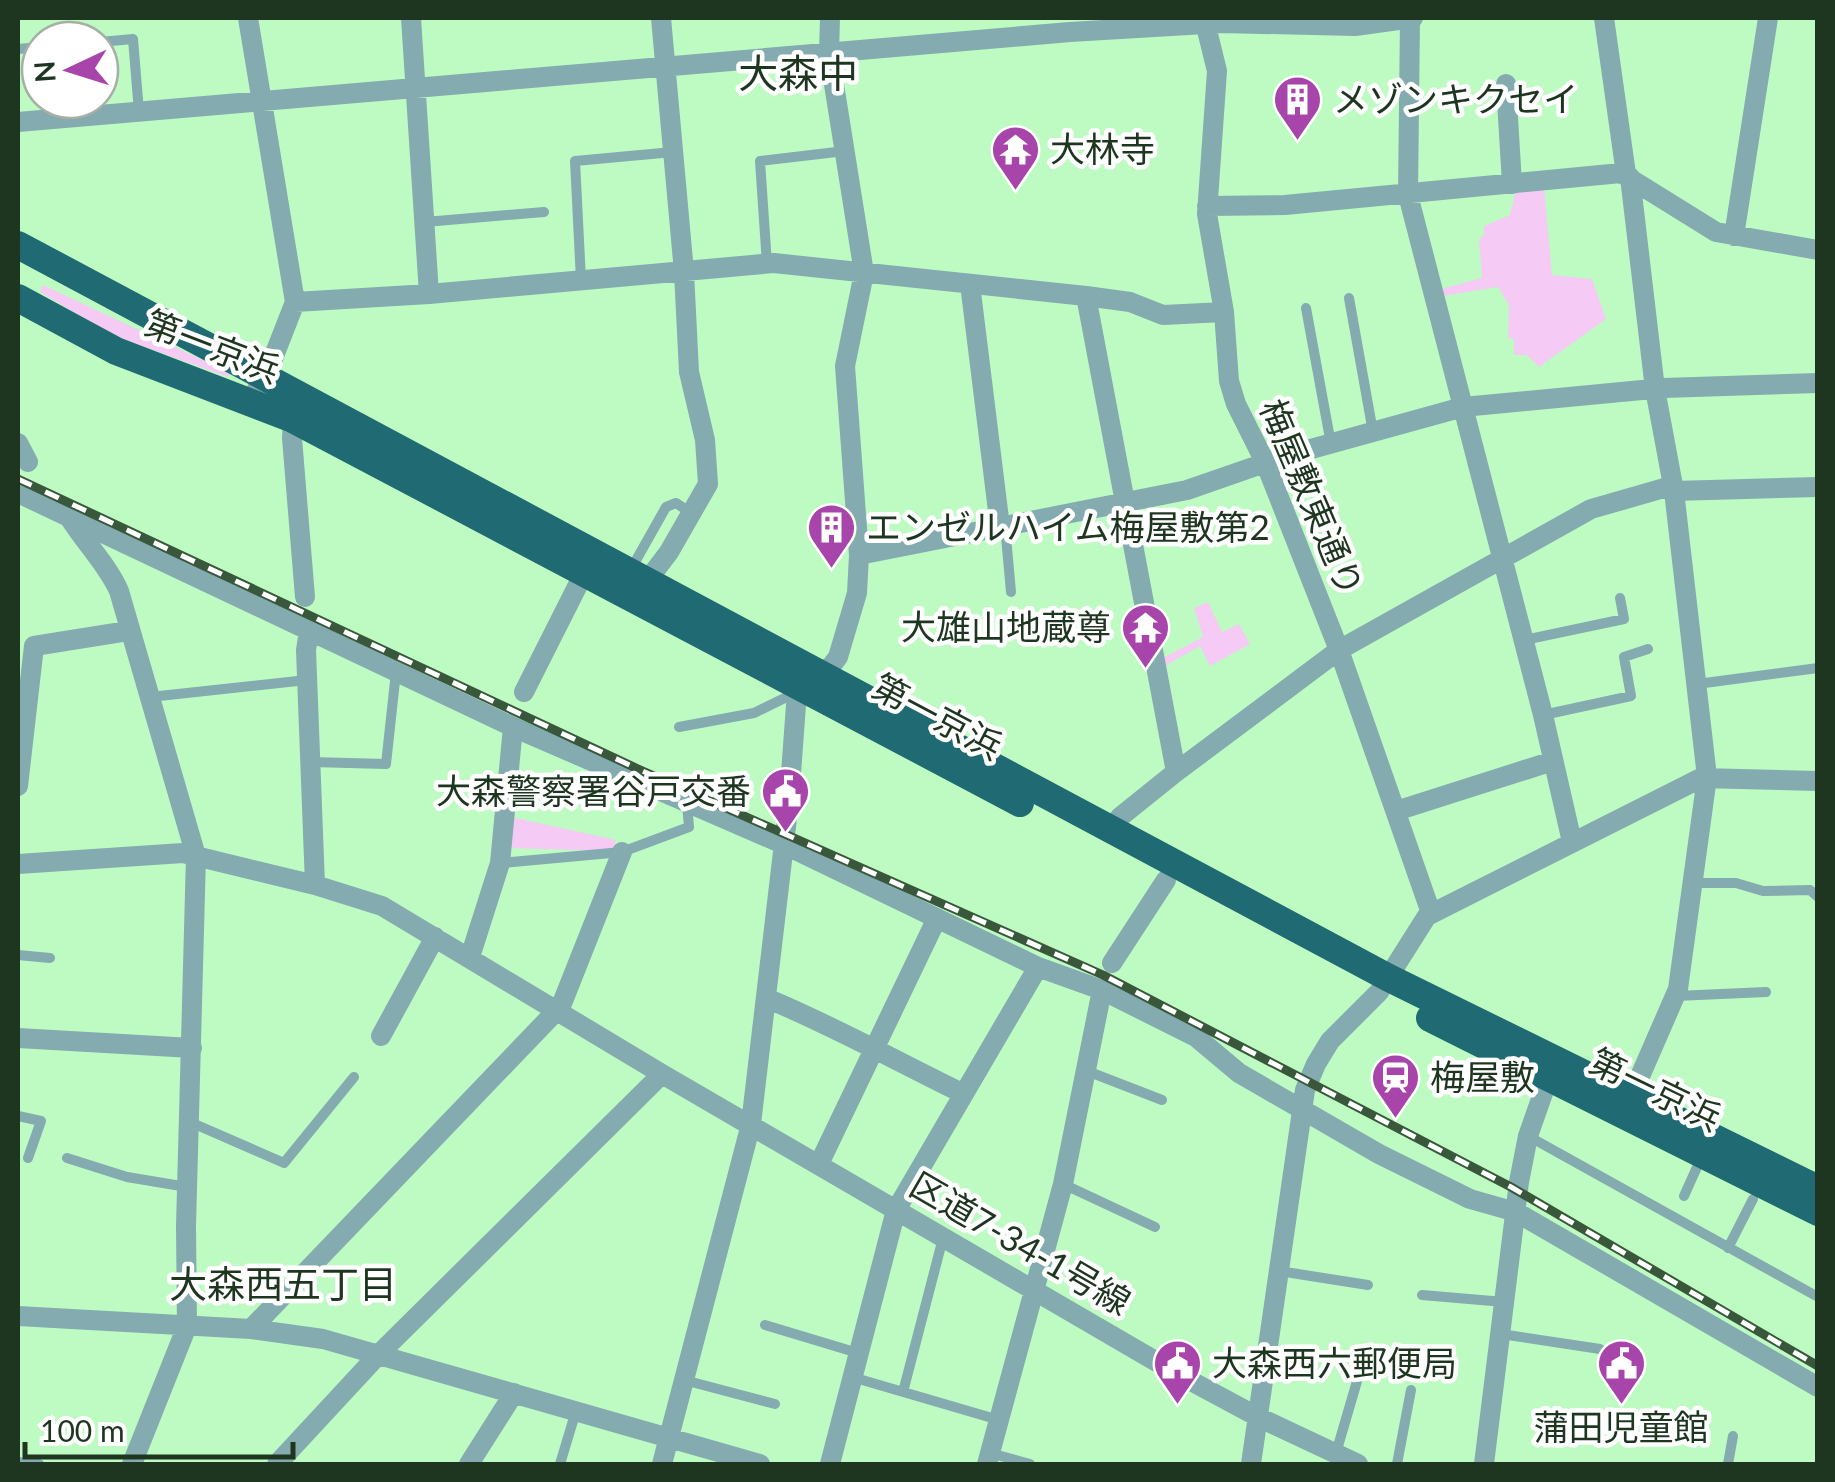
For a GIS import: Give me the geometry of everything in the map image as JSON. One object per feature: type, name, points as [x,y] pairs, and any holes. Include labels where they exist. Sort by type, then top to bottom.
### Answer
[{"type":"highway","name":"第一京浜","points":[[18,245],[166,326],[294,419],[584,573],[812,681],[1110,830],[1548,1079],[1818,1212]]},
{"type":"highway","name":"第一京浜","points":[[18,262],[95,300],[166,326]]},
{"type":"highway","name":"第一京浜","points":[[18,298],[116,351],[257,389],[638,577],[812,681],[1166,880],[1384,985],[1632,1097],[1818,1189]]},
{"type":"street","points":[[248,18],[295,302],[257,389]]},
{"type":"street","points":[[410,18],[429,294]]},
{"type":"street","points":[[638,577],[669,552],[708,484],[705,440],[689,372],[661,18]]},
{"type":"street","points":[[662,1464],[752,1124],[796,705],[812,681],[838,657],[854,612],[859,555],[845,366],[864,273],[829,53],[830,18]]},
{"type":"street","points":[[18,122],[829,53],[993,28],[1205,20],[1323,27],[1411,18],[1408,194],[1543,715],[1572,842]]},
{"type":"street","points":[[1604,18],[1655,389],[1674,491],[1707,777],[1674,996],[1632,1097]]},
{"type":"street","points":[[1734,236],[1768,18]]},
{"type":"street","name":"梅屋敷東通り","points":[[1205,20],[1217,71],[1207,206],[1224,312],[1229,381],[1339,650],[1431,914]]},
{"type":"street","points":[[1506,84],[1512,184]]},
{"type":"street","points":[[1207,206],[1285,205],[1628,176],[1716,232],[1818,250]]},
{"type":"street","points":[[295,302],[766,264],[1086,296],[1130,302],[1163,314],[1224,312]]},
{"type":"street","points":[[970,284],[1002,527]]},
{"type":"street","points":[[1086,296],[1176,772]]},
{"type":"street","points":[[859,555],[1187,490],[1265,462],[1462,408],[1655,389],[1818,383]]},
{"type":"street","points":[[294,419],[292,438],[305,598]]},
{"type":"street","points":[[1110,830],[1176,772],[1339,650],[1591,509],[1664,488],[1674,491],[1818,486]]},
{"type":"street","points":[[18,493],[57,508],[513,727],[783,844],[1038,967],[1102,990],[1196,1037],[1240,1072],[1301,1109],[1442,1186],[1516,1212],[1818,1387]]},
{"type":"street","points":[[57,508],[111,573],[120,592],[128,631],[196,856],[187,1326],[132,1464]]},
{"type":"street","points":[[524,692],[584,573]]},
{"type":"street","points":[[18,786],[34,646],[128,631]]},
{"type":"street","points":[[309,631],[307,680],[315,885]]},
{"type":"street","points":[[470,957],[500,863],[513,727]]},
{"type":"street","points":[[1396,811],[1553,761]]},
{"type":"street","points":[[1252,1464],[1305,1090],[1323,1052],[1384,985],[1431,914],[1707,777],[1818,781]]},
{"type":"street","points":[[251,1329],[556,1011],[622,852]]},
{"type":"street","name":"区道7-34-1号線","points":[[18,864],[183,853],[315,885],[382,906],[1033,1291],[1258,1417],[1358,1464]]},
{"type":"street","points":[[1112,963],[1166,880]]},
{"type":"street","points":[[818,1164],[936,918]]},
{"type":"street","points":[[382,1036],[435,937]]},
{"type":"street","points":[[830,1464],[896,1210],[1038,967]]},
{"type":"street","points":[[989,1459],[1062,1184],[1102,990]]},
{"type":"street","points":[[766,998],[820,1020],[964,1094]]},
{"type":"street","points":[[18,1038],[192,1048]]},
{"type":"street","points":[[277,1464],[379,1354],[662,1074]]},
{"type":"street","points":[[1484,1464],[1528,1136],[1548,1079]]},
{"type":"street","points":[[18,1316],[251,1329],[323,1338],[753,1464]]},
{"type":"street","points":[[469,1464],[514,1393]]},
{"type":"lane","points":[[120,40],[133,39],[140,112]]},
{"type":"lane","points":[[766,264],[760,160],[845,151]]},
{"type":"lane","points":[[581,281],[575,161],[674,152]]},
{"type":"lane","points":[[425,222],[544,212]]},
{"type":"lane","points":[[1349,298],[1373,433]]},
{"type":"lane","points":[[1306,308],[1332,444]]},
{"type":"lane","points":[[1002,527],[1011,592]]},
{"type":"lane","points":[[1523,640],[1624,618],[1620,598]]},
{"type":"lane","points":[[1543,715],[1631,696],[1624,657],[1648,649]]},
{"type":"lane","points":[[1696,684],[1818,668]]},
{"type":"lane","points":[[312,762],[386,764],[396,672]]},
{"type":"lane","points":[[148,697],[307,680]]},
{"type":"lane","points":[[679,727],[754,713],[774,706],[812,681]]},
{"type":"lane","points":[[500,863],[622,852],[689,828],[688,804]]},
{"type":"lane","points":[[1692,882],[1736,884],[1762,892],[1810,890],[1818,897]]},
{"type":"lane","points":[[18,956],[50,958]]},
{"type":"lane","points":[[1674,996],[1766,992]]},
{"type":"lane","points":[[1088,1071],[1162,1100]]},
{"type":"lane","points":[[190,1122],[284,1164],[354,1077]]},
{"type":"lane","points":[[18,1116],[41,1121],[28,1158]]},
{"type":"lane","points":[[1528,1136],[1818,1296]]},
{"type":"lane","points":[[1684,1196],[1703,1155]]},
{"type":"lane","points":[[67,1158],[127,1177],[188,1187]]},
{"type":"lane","points":[[1062,1184],[1154,1226]]},
{"type":"lane","points":[[1728,1248],[1753,1199]]},
{"type":"lane","points":[[903,1392],[943,1238]]},
{"type":"lane","points":[[1278,1271],[1368,1285]]},
{"type":"lane","points":[[1422,1295],[1504,1302]]},
{"type":"lane","points":[[765,1325],[858,1353]]},
{"type":"lane","points":[[1500,1334],[1600,1349]]},
{"type":"lane","points":[[1336,1454],[1360,1371]]},
{"type":"lane","points":[[851,1376],[999,1420]]},
{"type":"lane","points":[[684,1380],[775,1404]]},
{"type":"lane","points":[[1397,1464],[1411,1390]]},
{"type":"lane","points":[[560,1464],[576,1411]]},
{"type":"lane","points":[[1728,1464],[1733,1436]]},
{"type":"lane","points":[[989,1459],[1030,1464]]},
{"type":"lane","points":[[18,1462],[39,1464]]},
{"type":"shaded area","points":[[1544,187],[1552,275],[1592,279],[1606,319],[1539,367],[1527,355],[1514,355],[1514,339],[1508,338],[1509,305],[1498,287],[1442,296],[1441,289],[1482,278],[1479,239],[1484,235],[1484,226],[1510,215],[1516,189]]},
{"type":"shaded area","points":[[43,285],[230,373],[228,377],[115,336],[40,292]]},
{"type":"shaded area","points":[[1208,602],[1222,632],[1239,624],[1250,644],[1210,666],[1200,646],[1161,668],[1159,660],[1203,637],[1194,608]]},
{"type":"shaded area","points":[[511,817],[616,840],[613,851],[508,848]]},
{"type":"railway","points":[[18,479],[638,769],[1103,975],[1511,1187],[1818,1366]]},
{"type":"place","name":"メゾンキクセイ","points":[[1298,142]]},
{"type":"place","name":"大林寺","points":[[1015,192]]},
{"type":"place","name":"エンゼルハイム梅屋敷第2","points":[[831,570]]},
{"type":"place","name":"大雄山地蔵尊","points":[[1146,670]]},
{"type":"place","name":"大森警察署谷戸交番","points":[[786,834]]},
{"type":"place","name":"梅屋敷","points":[[1395,1120]]},
{"type":"place","name":"大森西六郵便局","points":[[1177,1406]]},
{"type":"place","name":"蒲田児童館","points":[[1621,1406]]},
{"type":"district","name":"大森中","points":[[798,74]]},
{"type":"district","name":"大森西五丁目","points":[[283,1285]]}]
